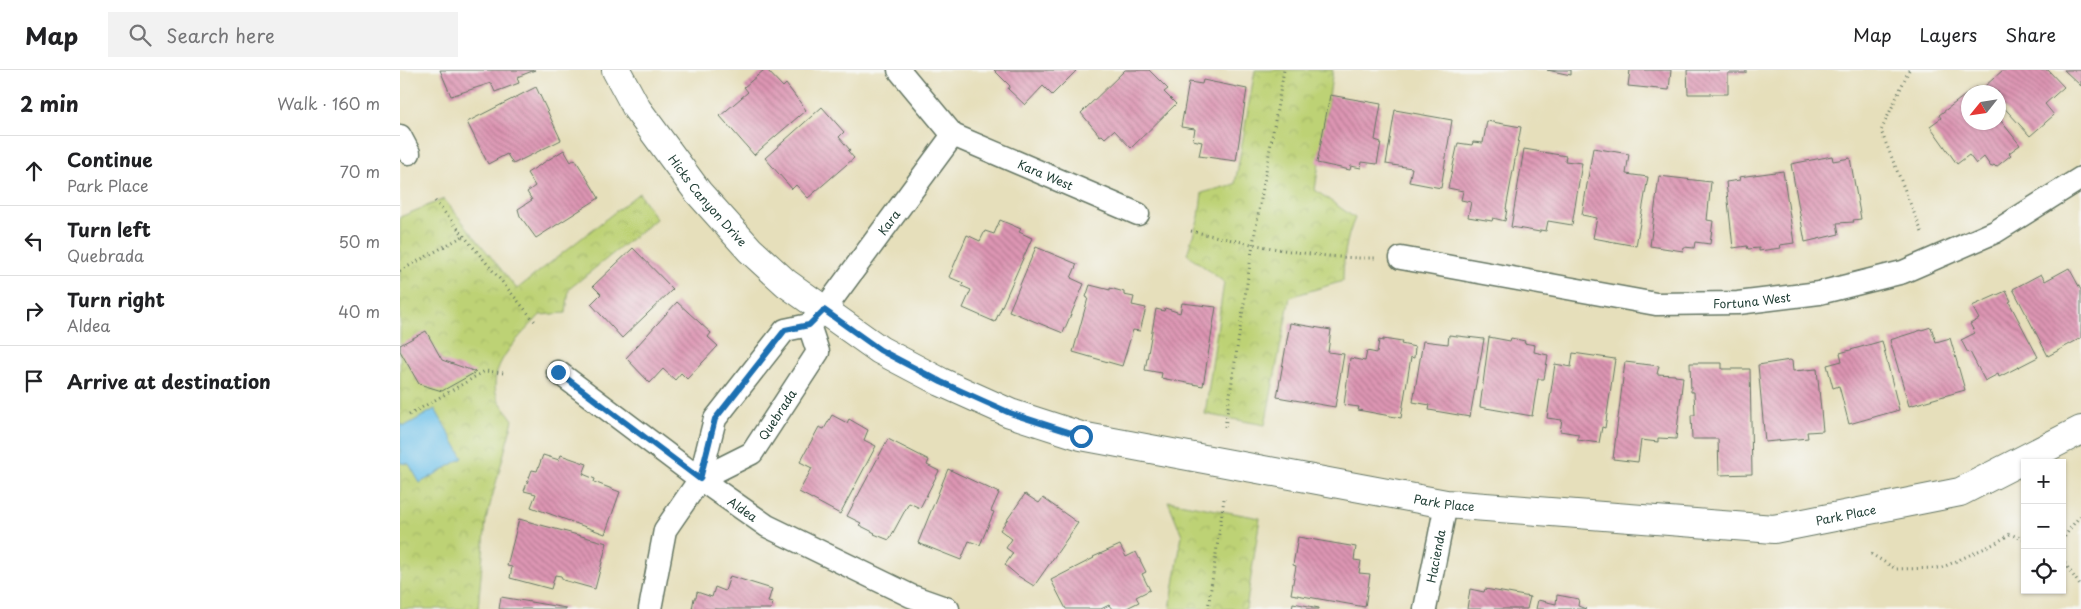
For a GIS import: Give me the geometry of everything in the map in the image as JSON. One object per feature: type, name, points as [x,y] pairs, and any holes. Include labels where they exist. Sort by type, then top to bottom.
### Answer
[{"type":"street","name":"Hicks Canyon Drive","points":[[616,70],[637,109],[698,192],[750,250],[786,282],[817,318]]},
{"type":"street","points":[[899,70],[953,135]]},
{"type":"street","name":"Kara","points":[[817,318],[953,135]]},
{"type":"street","name":"Kara West","points":[[953,135],[1138,214]]},
{"type":"street","name":"Fortuna West","points":[[1400,258],[1656,304],[1738,303],[1819,293],[1903,272],[1995,232],[2081,178]]},
{"type":"street","name":"Quebrada","points":[[650,609],[665,530],[700,479],[715,419],[785,330],[817,318],[818,352],[752,453],[700,479]]},
{"type":"street","name":"Park Place","points":[[817,318],[941,382],[1010,413],[1081,436],[1446,504],[1774,529],[1960,492],[2081,430]]},
{"type":"street","name":"Aldea","points":[[558,372],[700,479],[767,526],[911,596],[948,609]]},
{"type":"street","name":"Hacienda","points":[[1425,609],[1446,504]]},
{"type":"path","points":[[1225,427],[1253,244],[1284,70]]},
{"type":"path","points":[[1909,70],[1881,131],[1924,237]]},
{"type":"path","points":[[435,201],[537,324]]},
{"type":"path","points":[[1191,231],[1253,244],[1346,258],[1400,258]]},
{"type":"path","points":[[400,272],[465,236]]},
{"type":"path","points":[[409,414],[485,371],[504,373]]},
{"type":"path","points":[[1208,609],[1224,499]]},
{"type":"path","points":[[2066,535],[2081,515]]},
{"type":"path","points":[[1871,554],[1896,569],[1941,568],[1996,543],[2010,534],[2021,538]]},
{"type":"path","points":[[2066,565],[2081,587]]},
{"type":"green space","points":[[1255,70],[1333,70],[1315,190],[1355,218],[1349,233],[1343,281],[1290,297],[1265,425],[1205,414],[1224,282],[1187,254],[1199,217],[1202,193],[1235,184]]},
{"type":"green space","points":[[639,193],[656,219],[569,289],[566,313],[540,315],[516,340],[497,371],[496,393],[513,420],[486,520],[478,609],[400,609],[400,217],[444,199],[517,289]]},
{"type":"green space","points":[[1168,501],[1260,518],[1246,609],[1170,609],[1182,535]]},
{"type":"water","points":[[435,409],[463,458],[420,483],[409,464],[401,463],[400,461],[400,424],[405,426]]},
{"type":"building","points":[[440,70],[535,70],[517,77],[519,83],[495,92],[491,83],[451,96]]},
{"type":"building","points":[[764,70],[767,70],[783,87],[786,84],[806,110],[754,155],[720,116],[748,92],[744,87]]},
{"type":"building","points":[[994,70],[1076,71],[1052,95],[1043,86],[1025,105],[1008,89],[1010,86]]},
{"type":"building","points":[[1125,70],[1149,70],[1168,89],[1164,92],[1176,104],[1131,148],[1114,130],[1105,138],[1102,135],[1100,136],[1081,113]]},
{"type":"building","points":[[1547,70],[1571,70],[1571,75]]},
{"type":"building","points":[[1630,70],[1671,70],[1669,90],[1628,86]]},
{"type":"building","points":[[1687,70],[1746,70],[1746,73],[1728,73],[1728,94],[1688,94]]},
{"type":"building","points":[[2003,70],[2048,70],[2064,87],[2045,104],[2054,115],[2030,136],[2006,110],[2006,85],[1986,85]]},
{"type":"building","points":[[2064,70],[2081,70],[2081,86]]},
{"type":"building","points":[[1203,80],[1247,89],[1236,161],[1199,156],[1202,142],[1193,140],[1195,129],[1181,127],[1189,82],[1202,84]]},
{"type":"building","points":[[536,87],[561,140],[513,164],[507,154],[488,164],[467,122]]},
{"type":"building","points":[[1330,95],[1381,104],[1375,140],[1381,142],[1377,164],[1362,162],[1361,168],[1351,166],[1350,170],[1317,163]]},
{"type":"building","points":[[1961,98],[1961,130],[2006,130],[2006,127],[2020,145],[2009,153],[2011,155],[1996,167],[1994,165],[1991,167],[1984,157],[1976,164],[1969,155],[1957,164],[1930,126],[1941,118],[1939,115]]},
{"type":"building","points":[[822,107],[844,132],[839,137],[854,158],[808,198],[796,185],[792,189],[765,158]]},
{"type":"building","points":[[1395,110],[1452,120],[1441,188],[1409,182],[1412,168],[1386,164]]},
{"type":"building","points":[[1487,121],[1521,127],[1505,221],[1493,218],[1492,221],[1468,217],[1471,202],[1461,200],[1463,191],[1448,188],[1458,143],[1472,145],[1473,142],[1483,143]]},
{"type":"building","points":[[1593,148],[1629,154],[1626,174],[1648,177],[1636,246],[1593,238],[1597,218],[1582,215]]},
{"type":"building","points":[[1524,149],[1566,156],[1565,161],[1582,163],[1572,225],[1548,221],[1546,231],[1540,230],[1540,232],[1511,227]]},
{"type":"building","points":[[564,150],[571,162],[575,159],[599,198],[536,238],[520,216],[518,209],[532,200],[527,192],[535,186],[527,173]]},
{"type":"building","points":[[1832,156],[1833,161],[1850,158],[1861,219],[1853,220],[1854,222],[1837,223],[1839,234],[1805,242],[1791,164]]},
{"type":"building","points":[[1783,171],[1794,243],[1780,245],[1781,248],[1759,251],[1759,248],[1748,249],[1747,246],[1733,248],[1726,182],[1740,180],[1739,177]]},
{"type":"building","points":[[1659,176],[1711,182],[1707,220],[1713,221],[1710,244],[1695,242],[1694,248],[1684,247],[1683,251],[1650,246]]},
{"type":"building","points":[[1000,220],[1021,229],[1019,232],[1032,238],[995,322],[963,308],[971,290],[962,286],[963,283],[949,277],[967,235],[980,241],[985,231],[994,234]]},
{"type":"building","points":[[1036,247],[1077,264],[1071,278],[1084,284],[1063,333],[1009,311]]},
{"type":"building","points":[[633,248],[673,289],[622,338],[591,304],[601,294],[593,286]]},
{"type":"building","points":[[2069,268],[2081,290],[2081,338],[2048,356],[2013,289],[2041,274],[2045,281]]},
{"type":"building","points":[[1090,285],[1124,292],[1124,295],[1134,297],[1132,305],[1146,308],[1140,331],[1133,330],[1122,366],[1073,352]]},
{"type":"building","points":[[2006,291],[2011,301],[2009,302],[2038,357],[1999,377],[1998,374],[1985,381],[1970,352],[1968,353],[1961,340],[1975,333],[1970,324],[1979,319],[1972,306]]},
{"type":"building","points":[[677,302],[711,333],[708,337],[718,346],[687,379],[681,373],[675,380],[663,369],[650,383],[626,358]]},
{"type":"building","points":[[1182,303],[1216,307],[1203,386],[1161,378],[1162,373],[1145,370],[1156,309],[1164,311],[1165,308],[1180,313]]},
{"type":"building","points":[[1290,323],[1331,330],[1328,352],[1344,354],[1335,407],[1277,397]]},
{"type":"building","points":[[1931,327],[1936,342],[1950,338],[1965,390],[1909,406],[1890,340]]},
{"type":"building","points":[[426,331],[442,360],[476,372],[442,391],[419,384],[400,351],[400,345]]},
{"type":"building","points":[[1449,335],[1484,339],[1470,417],[1429,410],[1430,405],[1413,402],[1423,341],[1448,344]]},
{"type":"building","points":[[1489,337],[1510,341],[1511,338],[1525,341],[1524,343],[1535,345],[1534,352],[1548,355],[1544,379],[1538,379],[1532,416],[1480,407]]},
{"type":"building","points":[[1383,339],[1402,342],[1401,344],[1415,347],[1414,358],[1411,357],[1401,418],[1358,410],[1359,407],[1344,405],[1350,358],[1365,361],[1367,351],[1377,353],[1379,340],[1383,341]]},
{"type":"building","points":[[1882,341],[1899,410],[1849,424],[1839,386],[1833,388],[1827,365],[1842,361],[1840,353]]},
{"type":"building","points":[[1573,353],[1615,359],[1605,428],[1602,427],[1599,443],[1578,440],[1578,434],[1560,431],[1562,420],[1547,418],[1555,364],[1571,367]]},
{"type":"building","points":[[1792,361],[1793,371],[1817,369],[1823,431],[1807,432],[1808,438],[1765,442],[1758,365]]},
{"type":"building","points":[[1625,362],[1659,366],[1657,374],[1683,377],[1676,439],[1658,438],[1658,442],[1641,440],[1638,462],[1613,459]]},
{"type":"building","points":[[1690,363],[1722,363],[1722,369],[1750,369],[1752,474],[1719,475],[1718,439],[1692,439],[1691,415],[1695,415],[1694,392],[1691,392]]},
{"type":"building","points":[[832,415],[847,423],[849,419],[868,430],[864,440],[876,446],[840,514],[799,492],[812,468],[800,462],[819,427],[824,429]]},
{"type":"building","points":[[888,439],[929,460],[927,465],[939,471],[920,508],[909,503],[889,540],[874,534],[859,525],[861,523],[847,516]]},
{"type":"building","points":[[543,455],[559,460],[561,455],[587,464],[583,474],[595,479],[594,482],[620,492],[605,534],[531,507],[536,494],[524,491],[532,470],[537,471]]},
{"type":"building","points":[[948,469],[999,493],[991,511],[994,512],[980,545],[969,541],[961,560],[918,543]]},
{"type":"building","points":[[1025,494],[1039,503],[1043,498],[1078,523],[1034,586],[1005,565],[1013,553],[1006,548],[1012,539],[1000,530]]},
{"type":"building","points":[[519,519],[607,543],[595,589],[563,580],[561,576],[555,575],[551,589],[510,578],[512,567],[507,566]]},
{"type":"building","points":[[1298,537],[1356,547],[1354,560],[1361,561],[1359,573],[1370,574],[1365,607],[1291,594],[1296,566],[1293,565]]},
{"type":"building","points":[[1120,545],[1126,557],[1136,552],[1146,572],[1142,574],[1150,590],[1136,597],[1139,602],[1125,609],[1112,609],[1109,605],[1101,609],[1066,609],[1051,580],[1093,557]]},
{"type":"building","points":[[730,576],[772,589],[768,602],[773,603],[771,609],[692,609],[697,592],[712,597],[715,587],[725,591]]},
{"type":"building","points":[[1470,589],[1484,592],[1485,589],[1530,597],[1527,609],[1467,609]]},
{"type":"building","points":[[1557,595],[1579,599],[1578,606],[1586,609],[1536,609],[1538,600],[1556,604]]},
{"type":"building","points":[[501,597],[566,608],[566,609],[499,609]]},
{"type":"building","points":[[1293,603],[1319,608],[1319,609],[1292,609]]},
{"type":"route","points":[[558,372],[700,479],[715,419],[785,330],[809,325],[824,310],[880,350],[941,382],[1010,413],[1081,436]]}]
